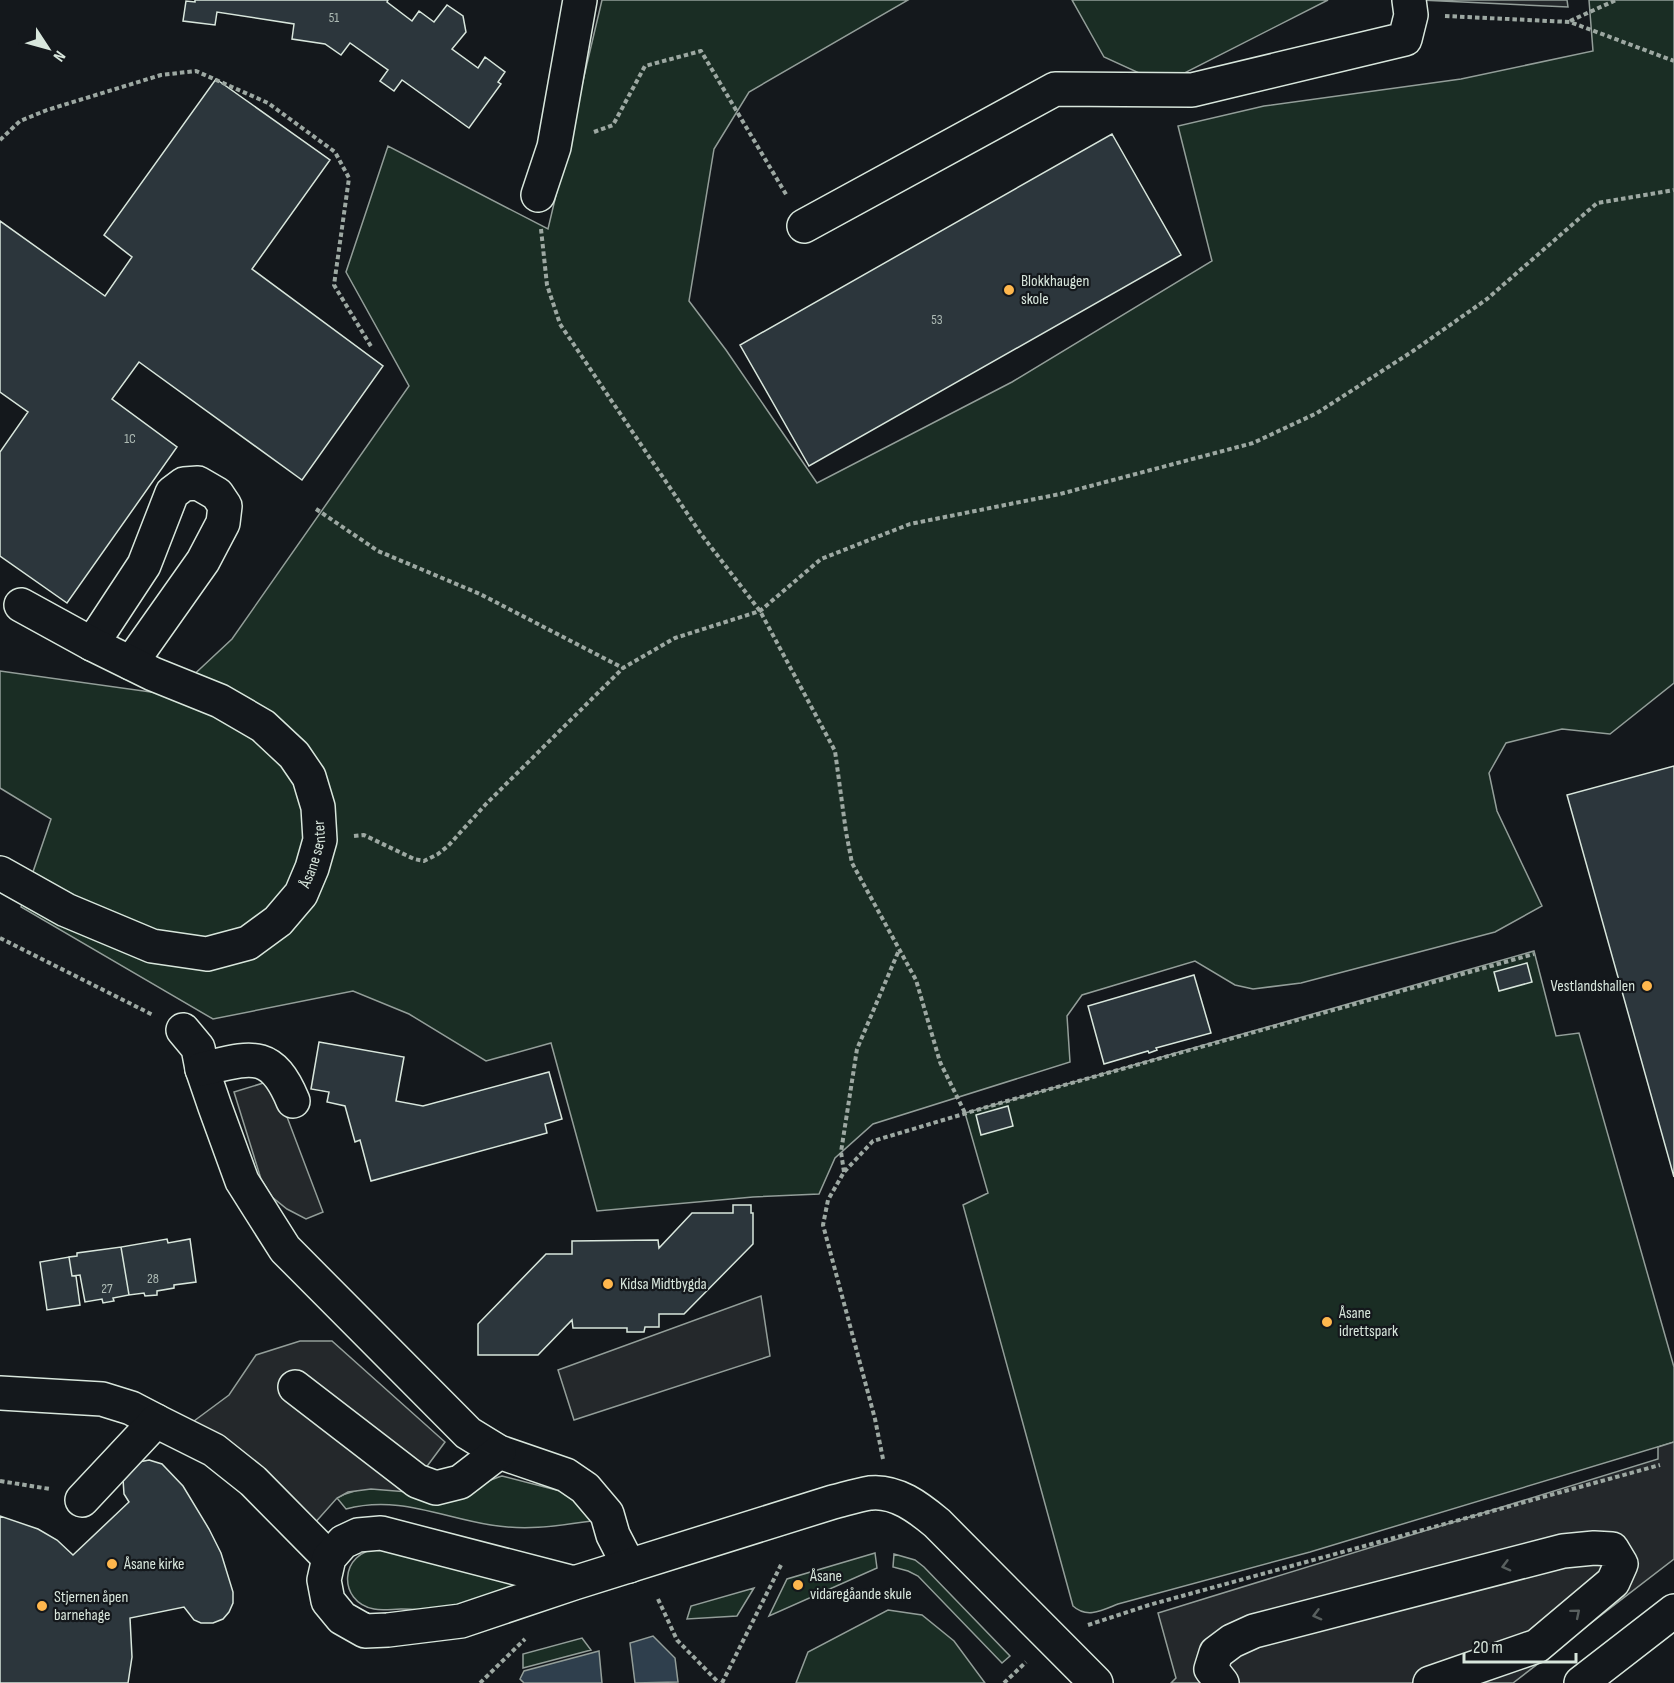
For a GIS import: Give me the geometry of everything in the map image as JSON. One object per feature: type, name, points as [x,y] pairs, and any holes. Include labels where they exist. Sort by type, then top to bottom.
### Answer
[{"type":"street","points":[[538,195],[554,147],[580,0]]},
{"type":"street","points":[[804,226],[1055,89],[1192,90],[1405,39],[1410,7]]},
{"type":"street","points":[[92,644],[144,565],[172,494],[184,484],[198,483],[217,494],[225,506],[223,523],[203,561],[131,663]]},
{"type":"street","name":"Åsane senter","points":[[0,873],[66,910],[152,946],[207,954],[248,943],[278,921],[301,894],[320,840],[318,807],[309,777],[294,755],[262,726],[220,701],[131,663],[21,605]]},
{"type":"street","points":[[183,1030],[198,1048],[202,1069],[242,1181],[285,1249],[468,1433],[499,1452],[566,1475],[585,1488],[607,1514],[613,1535],[629,1566]]},
{"type":"street","points":[[202,1069],[238,1061],[262,1061],[276,1070],[293,1101]]},
{"type":"street","points":[[295,1387],[417,1481],[436,1488],[460,1482],[499,1452]]},
{"type":"street","points":[[0,1393],[102,1399],[131,1408],[156,1420],[214,1450],[253,1481],[329,1558]]},
{"type":"street","points":[[82,1500],[156,1420]]},
{"type":"street","points":[[574,1583],[381,1533],[358,1535],[343,1542],[329,1558],[324,1580],[328,1601],[342,1618],[365,1630],[388,1630],[461,1621],[833,1502],[872,1493],[901,1498],[920,1509],[962,1546],[1096,1683]]},
{"type":"street","points":[[1222,1683],[1211,1668],[1216,1653],[1232,1641],[1254,1631],[1563,1551],[1612,1549],[1622,1564],[1613,1582],[1538,1646],[1430,1683]]},
{"type":"street","points":[[1581,1683],[1674,1611]]},
{"type":"path","points":[[1570,22],[1616,0]]},
{"type":"path","points":[[1410,7],[1570,22],[1674,60]]},
{"type":"path","points":[[554,147],[613,125],[645,66],[701,51],[804,226]]},
{"type":"path","points":[[0,140],[20,121],[47,110],[161,75],[196,71],[268,104],[335,152],[349,178],[334,285],[372,348]]},
{"type":"path","points":[[320,840],[364,835],[414,859],[424,861],[448,846],[486,804],[622,668],[675,638],[760,611],[821,559],[910,524],[1060,494],[1253,443],[1317,413],[1413,351],[1487,299],[1597,204],[1674,190]]},
{"type":"path","points":[[538,195],[547,285],[560,324],[701,534],[760,611],[835,751],[852,863],[916,980],[940,1062],[965,1113]]},
{"type":"path","points":[[316,509],[378,551],[480,594],[622,668]]},
{"type":"path","points":[[0,938],[183,1030]]},
{"type":"path","points":[[844,1172],[841,1152],[857,1048],[900,949]]},
{"type":"path","points":[[884,1466],[875,1419],[823,1225],[828,1200],[844,1172],[873,1142],[965,1113],[1534,954]]},
{"type":"path","points":[[1082,1628],[1149,1605],[1660,1465]]},
{"type":"path","points":[[0,1480],[41,1486],[82,1500]]},
{"type":"path","points":[[658,1599],[676,1640],[720,1683],[781,1565]]},
{"type":"path","points":[[480,1683],[528,1636]]},
{"type":"path","points":[[1004,1683],[1029,1659]]},
{"type":"green space","points":[[602,0],[908,0],[749,92],[714,149],[689,301],[726,350],[817,483],[1012,382],[1212,261],[1178,126],[1264,106],[1461,79],[1593,51],[1589,0],[1674,0],[1674,683],[1610,734],[1562,729],[1506,743],[1489,773],[1497,811],[1542,906],[1495,932],[1301,983],[1253,989],[1235,985],[1195,961],[1082,995],[1067,1016],[1070,1062],[873,1124],[835,1158],[819,1194],[753,1197],[597,1211],[551,1043],[486,1061],[409,1014],[353,991],[213,1019],[21,907],[51,819],[0,788],[0,671],[172,695],[232,639],[409,386],[346,272],[388,146],[548,229]]},
{"type":"green space","points":[[1072,0],[1328,0],[1163,84],[1104,57]]},
{"type":"green space","name":"Åsane idrettspark","points":[[1534,951],[1556,1036],[1579,1033],[1674,1367],[1674,1442],[1310,1552],[1118,1604],[1101,1611],[1089,1613],[1078,1610],[1073,1606],[963,1205],[988,1193],[965,1113]]},
{"type":"green space","points":[[502,1476],[564,1492],[581,1504],[591,1521],[541,1527],[504,1527],[401,1506],[383,1504],[346,1509],[337,1498],[369,1488],[463,1485]]},
{"type":"green space","points":[[379,1549],[514,1578],[519,1591],[443,1609],[374,1609],[362,1604],[354,1597],[349,1587],[348,1577],[350,1567],[356,1558],[366,1552]]},
{"type":"green space","points":[[875,1553],[877,1568],[769,1616],[787,1579]]},
{"type":"green space","points":[[894,1554],[915,1560],[924,1567],[1010,1656],[1002,1663],[918,1576],[893,1567]]},
{"type":"green space","points":[[754,1588],[737,1616],[687,1619],[691,1606]]},
{"type":"green space","points":[[888,1610],[922,1615],[954,1641],[985,1683],[796,1683],[808,1652]]},
{"type":"green space","points":[[582,1638],[591,1650],[523,1668],[523,1654]]},
{"type":"shaded area","points":[[1420,0],[1567,0],[1568,7]]},
{"type":"shaded area","points":[[273,1080],[323,1212],[306,1219],[287,1209],[272,1197],[261,1179],[234,1092]]},
{"type":"shaded area","points":[[761,1296],[770,1356],[574,1420],[558,1370]]},
{"type":"shaded area","points":[[300,1341],[332,1341],[445,1442],[408,1492],[371,1489],[348,1492],[337,1498],[313,1525],[194,1421],[229,1395],[256,1355]]},
{"type":"shaded area","points":[[1674,1442],[1674,1559],[1513,1683],[1171,1683],[1176,1678],[1158,1613],[1658,1459],[1658,1447]]},
{"type":"water","points":[[653,1636],[675,1658],[678,1682],[635,1683],[630,1643]]},
{"type":"water","points":[[599,1651],[602,1683],[524,1683],[520,1679],[524,1671]]},
{"type":"building","points":[[195,0],[388,0],[387,2],[412,21],[419,11],[434,22],[447,5],[463,16],[466,32],[452,49],[478,68],[485,57],[505,72],[498,82],[501,84],[469,128],[402,80],[394,91],[380,81],[388,70],[350,43],[341,55],[325,44],[292,39],[294,24],[217,12],[215,25],[183,21],[186,1],[195,2]]},
{"type":"building","points":[[216,79],[330,160],[252,269],[383,366],[302,480],[139,362],[112,399],[177,447],[67,603],[0,556],[0,452],[28,412],[0,392],[0,221],[105,296],[132,257],[104,235]]},
{"type":"building","points":[[1112,134],[1181,255],[809,466],[740,345]]},
{"type":"building","name":"Vestlandshallen","points":[[1674,766],[1674,1177],[1567,795]]},
{"type":"building","points":[[1527,963],[1532,982],[1499,991],[1494,972]]},
{"type":"building","points":[[1194,975],[1211,1033],[1156,1048],[1157,1050],[1149,1053],[1148,1051],[1104,1064],[1088,1006]]},
{"type":"building","points":[[319,1042],[404,1057],[396,1101],[423,1106],[549,1072],[562,1119],[545,1124],[547,1133],[371,1181],[360,1140],[355,1142],[345,1106],[327,1102],[329,1092],[311,1089]]},
{"type":"building","points":[[1008,1106],[1013,1126],[981,1135],[976,1115]]},
{"type":"building","points":[[733,1205],[751,1205],[753,1244],[684,1314],[659,1314],[659,1327],[645,1327],[644,1332],[627,1332],[627,1328],[573,1328],[572,1320],[538,1355],[478,1355],[478,1324],[546,1254],[572,1254],[572,1241],[658,1240],[659,1248],[692,1213],[733,1213]]},
{"type":"building","points":[[167,1239],[168,1243],[190,1239],[196,1282],[174,1285],[174,1288],[157,1291],[157,1295],[145,1296],[144,1293],[129,1295],[121,1247]]},
{"type":"building","points":[[121,1247],[129,1295],[113,1298],[114,1301],[103,1303],[102,1299],[85,1302],[80,1275],[72,1276],[69,1257],[77,1256],[77,1253]]},
{"type":"building","points":[[69,1257],[72,1276],[76,1276],[80,1305],[47,1310],[40,1262]]},
{"type":"building","name":"Åsane kirke","points":[[149,1460],[162,1464],[183,1486],[209,1529],[221,1553],[233,1592],[233,1603],[229,1612],[223,1619],[213,1623],[201,1623],[194,1620],[184,1607],[130,1618],[132,1657],[128,1683],[0,1683],[0,1516],[38,1529],[57,1540],[73,1555],[129,1502],[124,1494],[123,1479],[139,1462]]},
{"type":"place","name":"Blokkhaugen skole","points":[[1009,290]]},
{"type":"place","name":"Vestlandshallen","points":[[1647,986]]},
{"type":"place","name":"Kidsa Midtbygda","points":[[608,1284]]},
{"type":"place","name":"Åsane idrettspark","points":[[1327,1322]]},
{"type":"place","name":"Åsane kirke","points":[[112,1564]]},
{"type":"place","name":"Åsane vidaregåande skule","points":[[798,1585]]},
{"type":"place","name":"Stjernen åpen barnehage","points":[[42,1606]]}]
